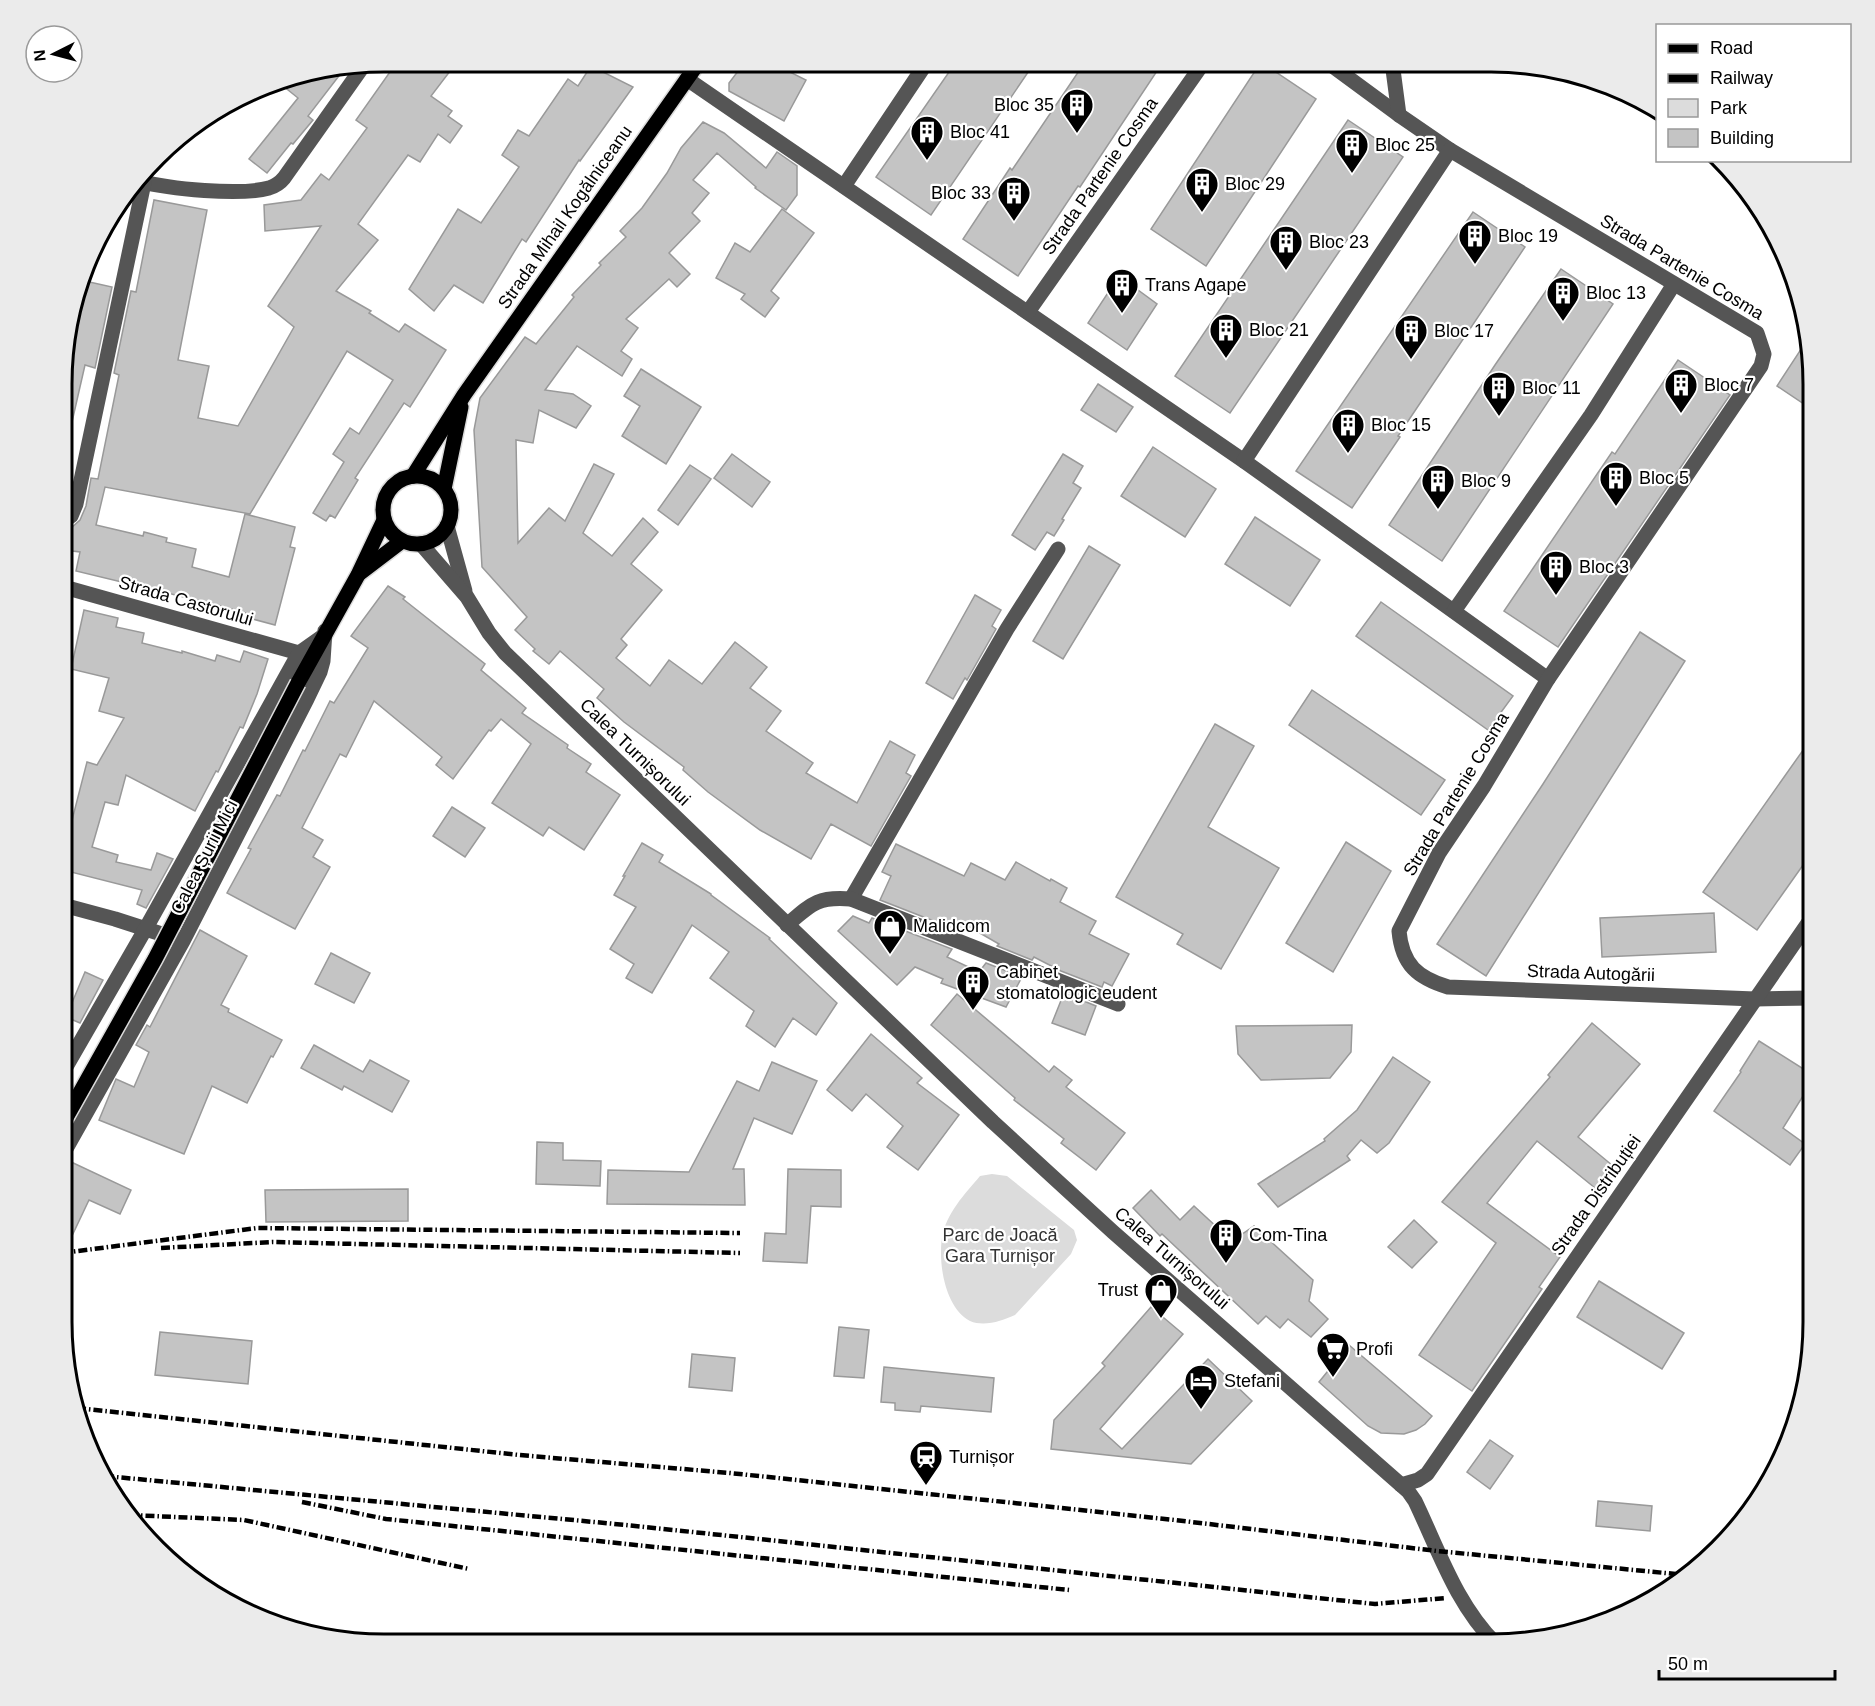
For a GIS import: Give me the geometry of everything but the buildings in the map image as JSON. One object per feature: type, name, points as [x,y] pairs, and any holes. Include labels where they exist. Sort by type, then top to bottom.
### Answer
[{"type":"main road","name":"Strada Mihail Kogălniceanu","points":[[413,476],[464,395],[692,72]]},
{"type":"main road","name":"Strada Mihail Kogălniceanu","points":[[444,489],[464,395]]},
{"type":"main road","points":[[424,476],[435,481],[444,489],[451,507],[450,517],[447,526],[436,538],[421,544],[411,544],[402,541],[391,532],[384,520],[384,500],[394,484],[403,478],[424,476]]},
{"type":"main road","name":"Calea Șurii Mici","points":[[324,634],[384,520]]},
{"type":"main road","name":"Calea Șurii Mici","points":[[357,575],[402,541]]},
{"type":"main road","points":[[72,1107],[155,959],[324,634]]},
{"type":"street","points":[[844,186],[920,72]]},
{"type":"street","name":"Strada Partenie Cosma","points":[[1028,312],[1197,72]]},
{"type":"street","name":"Strada Partenie Cosma","points":[[1341,72],[1450,150],[1757,333],[1764,354],[1761,366],[1548,679],[1484,786],[1438,853],[1399,931]]},
{"type":"street","points":[[1393,72],[1399,115]]},
{"type":"street","points":[[146,183],[178,188],[236,191],[261,189],[278,184],[358,74]]},
{"type":"street","points":[[687,79],[1244,461],[1548,679]]},
{"type":"street","points":[[1244,461],[1450,150]]},
{"type":"street","points":[[72,514],[76,504],[139,191]]},
{"type":"street","points":[[1454,611],[1591,415],[1674,284]]},
{"type":"street","name":"Calea Turnișorului","points":[[447,526],[467,597]]},
{"type":"street","name":"Calea Turnișorului","points":[[421,544],[467,597],[489,633],[505,653],[787,925],[993,1122],[1113,1232],[1401,1485],[1414,1501],[1470,1614],[1487,1634]]},
{"type":"street","points":[[851,898],[1006,629],[1058,549]]},
{"type":"street","name":"Strada Castorului","points":[[72,589],[299,653]]},
{"type":"street","name":"Calea Șurii Mici","points":[[324,634],[323,661],[320,672],[183,940],[146,928],[299,653],[324,634]]},
{"type":"street","points":[[787,925],[814,903],[825,898],[851,898],[1118,1004]]},
{"type":"street","points":[[72,907],[146,928],[72,1056]]},
{"type":"street","name":"Strada Distribuției","points":[[1401,1485],[1418,1480],[1427,1474],[1803,930]]},
{"type":"street","name":"Strada Autogării","points":[[1399,931],[1404,954],[1415,970],[1428,981],[1448,987],[1755,999],[1803,998]]},
{"type":"street","points":[[72,1138],[183,940]]},
{"type":"green space","name":"Parc de Joacă Gara Turnișor","points":[[992,1174],[1007,1176],[1074,1230],[1077,1240],[1071,1254],[1015,1315],[999,1321],[975,1323],[961,1315],[949,1296],[941,1260],[942,1238],[944,1229],[957,1204],[980,1176]]},
{"type":"railway","points":[[72,1252],[257,1228],[740,1233]]},
{"type":"railway","points":[[161,1248],[273,1242],[740,1253]]},
{"type":"railway","points":[[85,1409],[519,1455],[730,1473],[1175,1520],[1437,1551],[1674,1574]]},
{"type":"railway","points":[[113,1477],[626,1525],[1375,1604],[1446,1598]]},
{"type":"railway","points":[[302,1502],[386,1519],[1069,1590]]},
{"type":"railway","points":[[140,1515],[244,1520],[469,1569]]},
{"type":"place","name":"Bloc 35","points":[[1077,134]]},
{"type":"place","name":"Bloc 41","points":[[927,161]]},
{"type":"place","name":"Bloc 25","points":[[1352,174]]},
{"type":"place","name":"Bloc 29","points":[[1202,213]]},
{"type":"place","name":"Bloc 33","points":[[1014,222]]},
{"type":"place","name":"Bloc 19","points":[[1475,265]]},
{"type":"place","name":"Bloc 23","points":[[1286,271]]},
{"type":"place","name":"Trans Agape","points":[[1122,314]]},
{"type":"place","name":"Bloc 13","points":[[1563,322]]},
{"type":"place","name":"Bloc 21","points":[[1226,359]]},
{"type":"place","name":"Bloc 17","points":[[1411,360]]},
{"type":"place","name":"Bloc 7","points":[[1681,414]]},
{"type":"place","name":"Bloc 11","points":[[1499,417]]},
{"type":"place","name":"Bloc 15","points":[[1348,454]]},
{"type":"place","name":"Bloc 5","points":[[1616,507]]},
{"type":"place","name":"Bloc 9","points":[[1438,510]]},
{"type":"place","name":"Bloc 3","points":[[1556,596]]},
{"type":"place","name":"Malidcom","points":[[890,955]]},
{"type":"place","name":"Cabinet stomatologic eudent","points":[[973,1011]]},
{"type":"place","name":"Com-Tina","points":[[1226,1264]]},
{"type":"place","name":"Trust","points":[[1161,1319]]},
{"type":"place","name":"Profi","points":[[1333,1378]]},
{"type":"place","name":"Stefani","points":[[1201,1410]]},
{"type":"place","name":"Turnișor","points":[[926,1486]]}]
